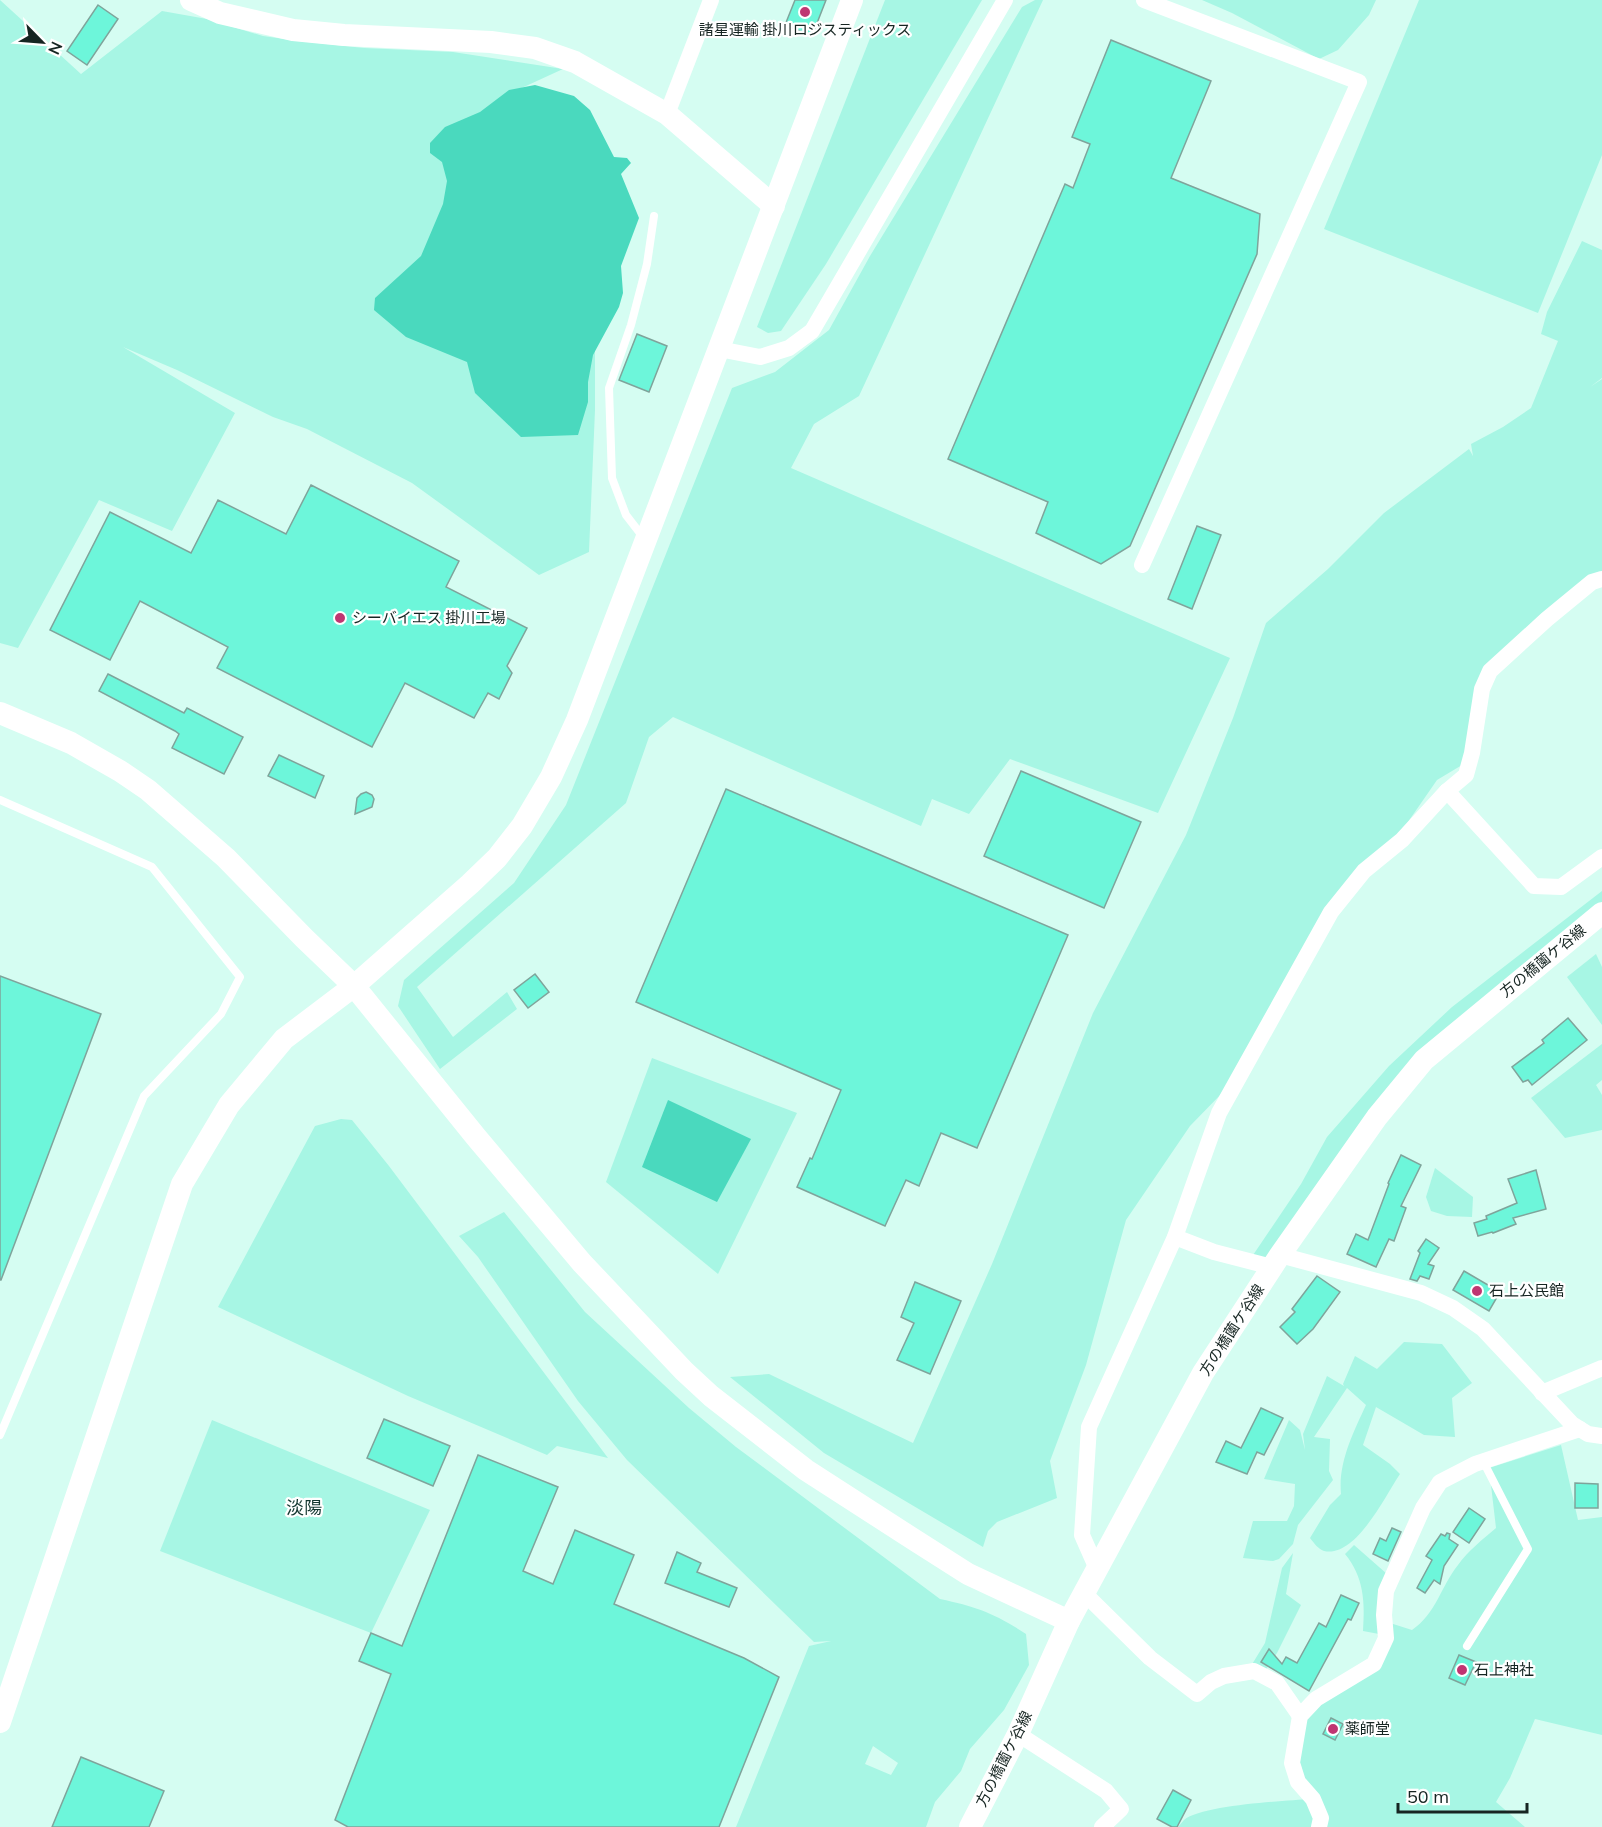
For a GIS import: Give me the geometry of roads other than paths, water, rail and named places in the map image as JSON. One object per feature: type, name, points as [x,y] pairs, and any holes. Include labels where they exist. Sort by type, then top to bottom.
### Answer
[{"type":"street","points":[[191,0],[220,13],[293,30],[344,35],[491,42],[535,48],[575,62],[667,114],[774,206]]},
{"type":"street","points":[[667,114],[711,0]]},
{"type":"street","points":[[0,1722],[182,1184],[229,1105],[284,1039],[354,986],[470,884],[496,858],[522,826],[551,777],[577,720],[852,0]]},
{"type":"street","points":[[719,349],[760,357],[789,348],[812,331],[1005,0]]},
{"type":"street","points":[[1142,565],[1359,82],[1144,0]]},
{"type":"street","points":[[1097,1569],[1082,1535],[1089,1427],[1175,1237],[1220,1113],[1331,912],[1364,871],[1402,840],[1447,791],[1467,775],[1482,689],[1490,671],[1592,582],[1602,579]]},
{"type":"street","points":[[0,713],[71,743],[148,790],[226,858],[354,986],[582,1263],[684,1371],[711,1396],[806,1470],[968,1574],[1069,1622]]},
{"type":"street","points":[[1447,791],[1534,886],[1561,887],[1602,857]]},
{"type":"street","name":"方の橋薗ケ谷線","points":[[970,1827],[1018,1734],[1084,1593],[1203,1373],[1276,1261],[1377,1117],[1424,1060],[1602,913]]},
{"type":"street","points":[[1175,1237],[1214,1252],[1276,1261],[1421,1293],[1453,1308],[1483,1329],[1572,1424],[1588,1434],[1602,1436]]},
{"type":"street","points":[[1542,1393],[1602,1368]]},
{"type":"street","points":[[1319,1827],[1321,1818],[1313,1799],[1298,1782],[1292,1763],[1300,1716],[1316,1699],[1374,1664],[1386,1638],[1384,1615],[1386,1591],[1423,1508],[1440,1482],[1483,1461],[1580,1429]]},
{"type":"street","points":[[1084,1593],[1150,1658],[1197,1694],[1211,1682],[1224,1676],[1254,1671],[1277,1683],[1300,1716]]},
{"type":"street","points":[[1018,1734],[1106,1791],[1121,1809],[1102,1827]]},
{"type":"lane","points":[[646,540],[626,515],[612,478],[609,388],[637,305],[647,264],[654,216]]},
{"type":"lane","points":[[0,800],[152,867],[240,977],[221,1014],[144,1096],[0,1435]]},
{"type":"lane","points":[[1467,1646],[1528,1549],[1483,1461]]},
{"type":"place","name":"諸星運輸 掛川ロジスティックス","points":[[805,12]]},
{"type":"place","name":"シーバイエス 掛川工場","points":[[340,618]]},
{"type":"place","name":"石上公民館","points":[[1477,1291]]},
{"type":"place","name":"石上神社","points":[[1462,1670]]},
{"type":"place","name":"薬師堂","points":[[1333,1729]]},
{"type":"district","name":"淡陽","points":[[304,1508]]}]
